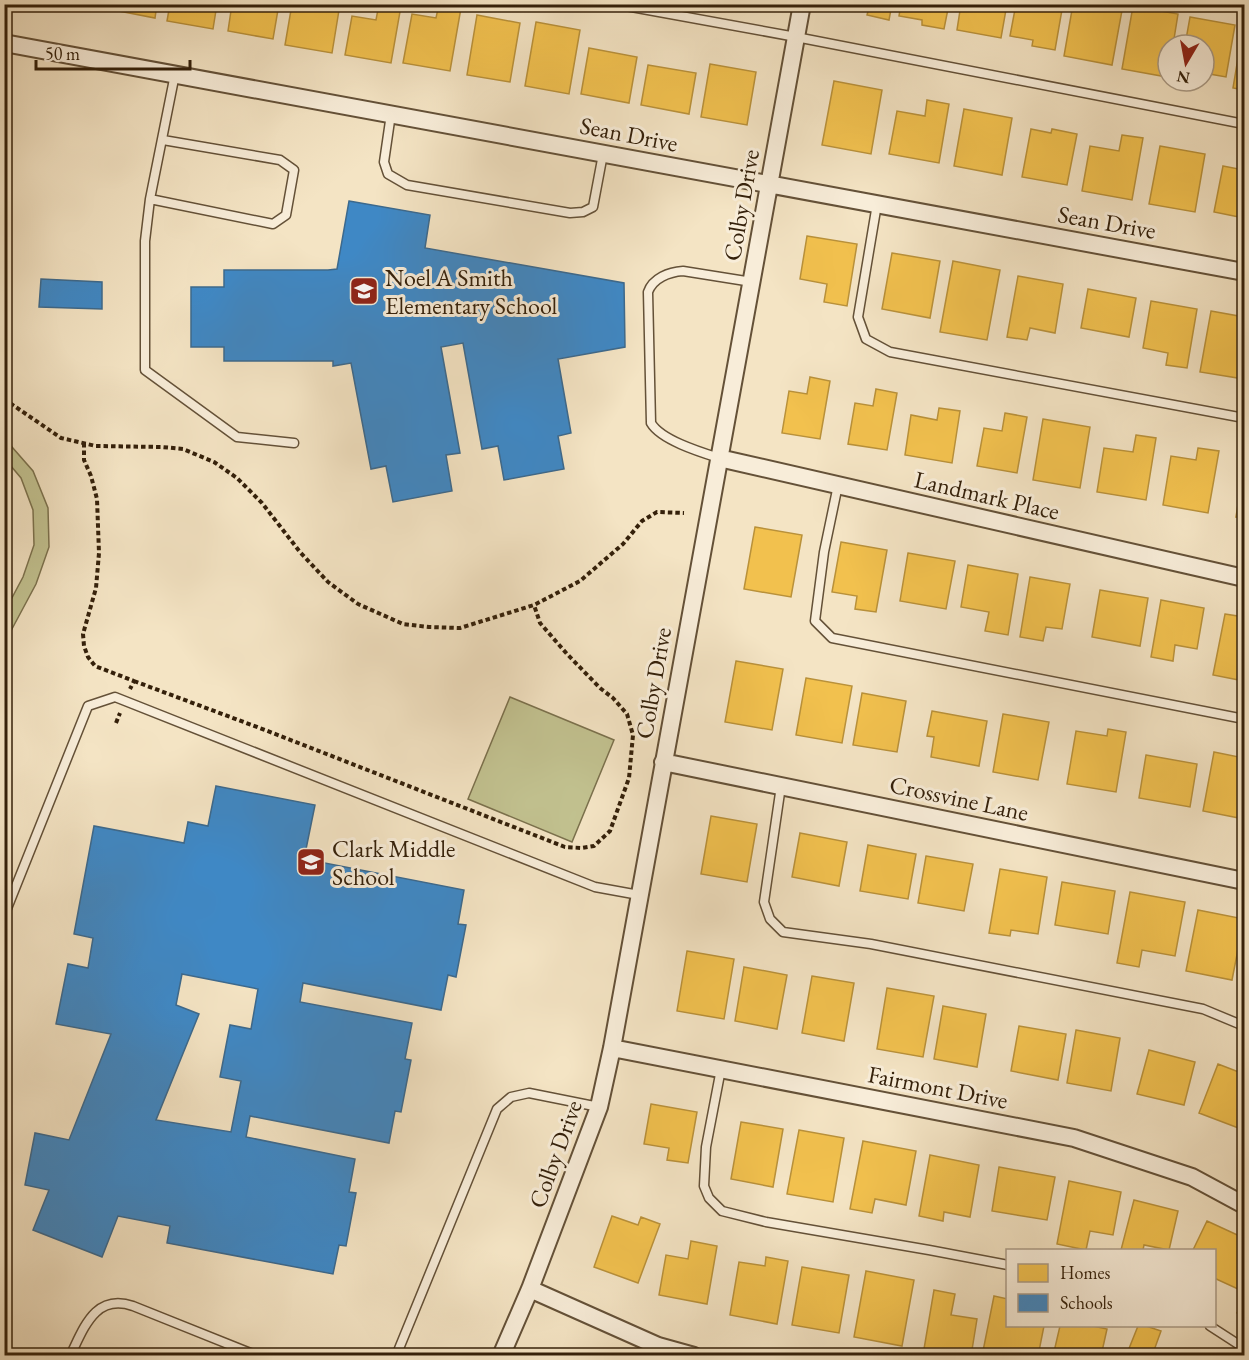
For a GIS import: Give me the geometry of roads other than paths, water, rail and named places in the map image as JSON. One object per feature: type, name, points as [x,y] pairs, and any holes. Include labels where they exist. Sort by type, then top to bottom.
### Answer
[{"type":"street","name":"Colby Drive","points":[[501,1356],[530,1289],[599,1107],[612,1048],[802,4]]},
{"type":"street","name":"Sean Drive","points":[[4,43],[1245,272]]},
{"type":"street","name":"Landmark Place","points":[[719,458],[1245,578]]},
{"type":"street","name":"Crossvine Lane","points":[[663,762],[1245,881]]},
{"type":"street","name":"Fairmont Drive","points":[[612,1048],[1074,1138],[1192,1178],[1245,1205]]},
{"type":"street","points":[[530,1289],[675,1354],[694,1356]]},
{"type":"lane","points":[[615,4],[1245,124]]},
{"type":"lane","points":[[175,74],[150,199],[145,241],[145,370],[237,436],[294,442]]},
{"type":"lane","points":[[391,114],[384,162],[388,174],[407,185],[570,213],[584,212],[593,207],[603,154]]},
{"type":"lane","points":[[150,199],[273,224],[286,215],[294,170],[280,160],[163,140]]},
{"type":"lane","points":[[877,204],[858,317],[866,339],[890,352],[1245,418]]},
{"type":"lane","points":[[719,458],[696,451],[662,434],[654,429],[651,423],[648,292],[652,284],[673,271],[752,282]]},
{"type":"lane","points":[[838,485],[824,552],[815,621],[832,638],[1245,719]]},
{"type":"lane","points":[[4,916],[88,706],[116,697],[596,887],[639,896]]},
{"type":"lane","points":[[781,786],[764,902],[770,920],[783,932],[871,944],[1203,1009],[1245,1026]]},
{"type":"lane","points":[[721,1069],[706,1147],[704,1186],[709,1198],[722,1211],[766,1222],[1006,1265]]},
{"type":"lane","points":[[396,1356],[497,1109],[511,1097],[529,1093],[599,1107]]},
{"type":"lane","points":[[70,1356],[92,1315],[105,1306],[119,1303],[133,1306],[258,1356]]},
{"type":"lane","points":[[1212,1327],[1245,1347]]},
{"type":"place","name":"Noel A Smith Elementary School","points":[[364,291]]},
{"type":"place","name":"Clark Middle School","points":[[311,862]]}]
